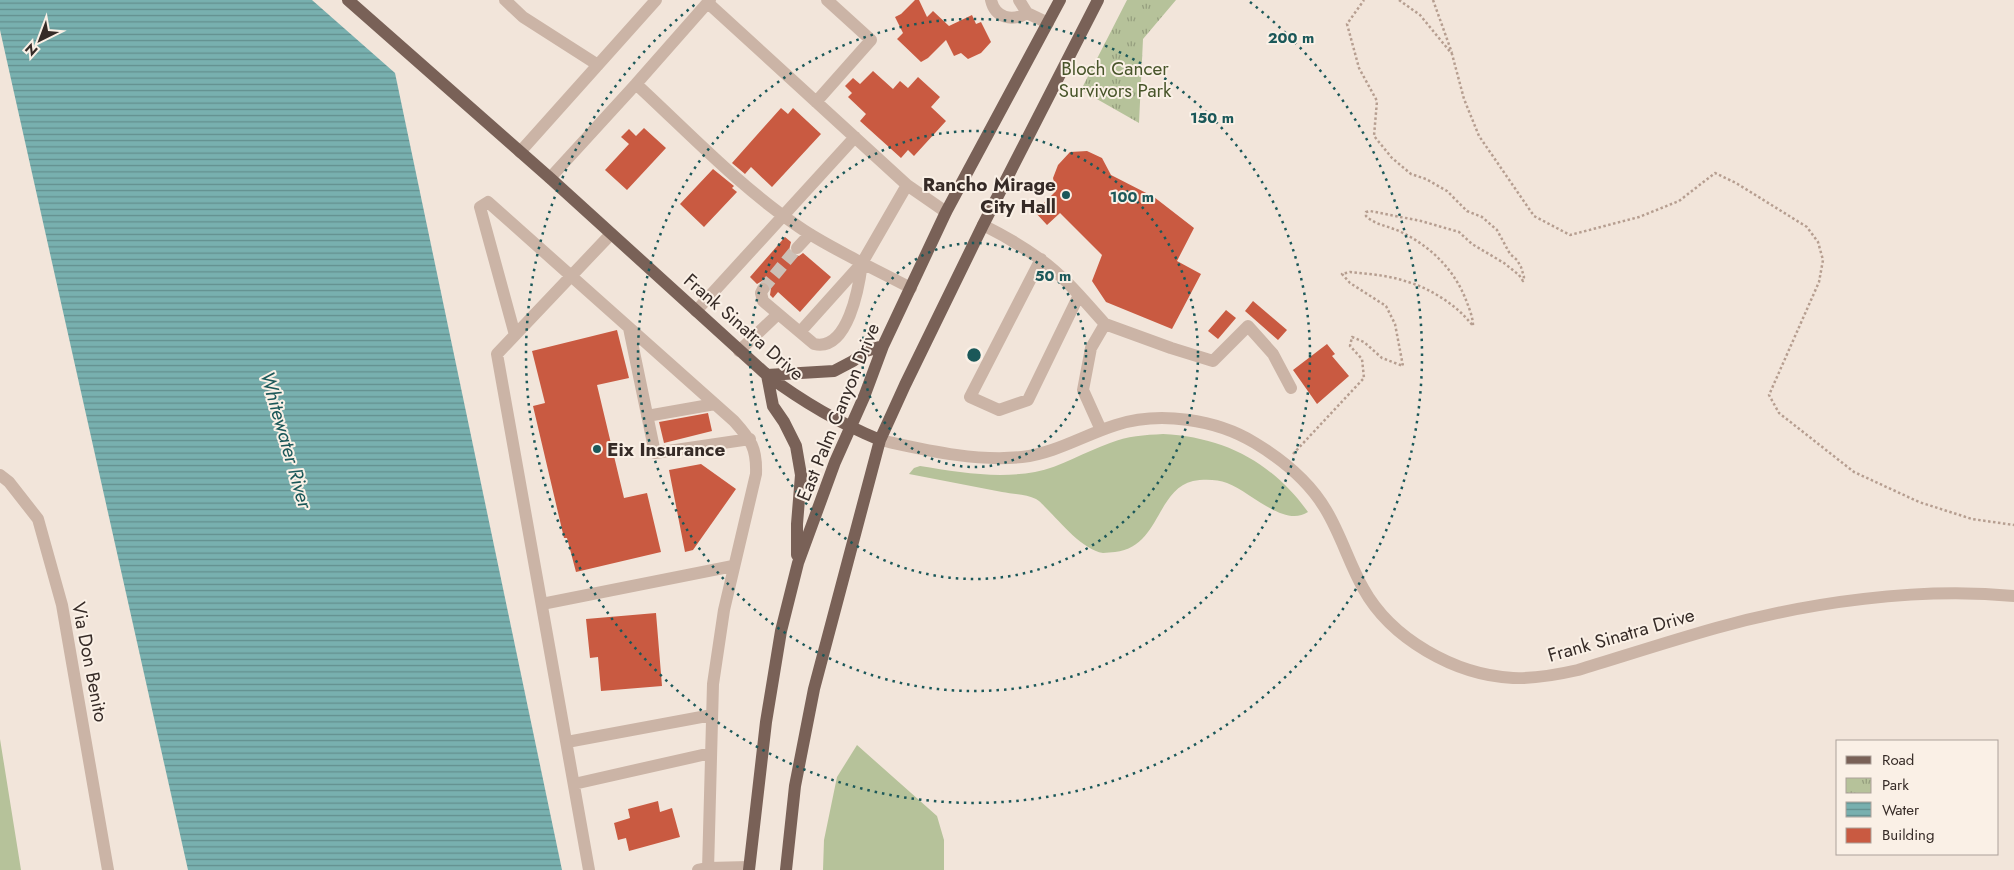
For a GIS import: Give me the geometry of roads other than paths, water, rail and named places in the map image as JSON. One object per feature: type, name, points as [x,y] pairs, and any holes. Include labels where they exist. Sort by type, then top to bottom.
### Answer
[{"type":"main road","name":"Frank Sinatra Drive","points":[[348,0],[550,178],[766,375],[799,399],[850,427],[880,440]]},
{"type":"main road","name":"East Palm Canyon Drive","points":[[749,868],[766,722],[781,631],[798,563],[883,346],[946,212],[1060,0]]},
{"type":"main road","points":[[786,870],[795,786],[814,688],[880,440],[905,384],[983,225],[1098,0]]},
{"type":"main road","points":[[798,563],[797,524],[801,475],[796,446],[784,422],[773,406],[766,375],[834,371],[853,361],[866,350],[883,346]]},
{"type":"street","points":[[505,0],[523,17],[598,65]]},
{"type":"street","points":[[520,152],[656,0]]},
{"type":"street","points":[[816,102],[871,40],[827,0]]},
{"type":"street","points":[[991,0],[993,8],[1009,19],[1027,13]]},
{"type":"street","points":[[1019,0],[1027,13],[1048,22]]},
{"type":"street","points":[[550,178],[709,1],[854,138],[907,185],[946,212]]},
{"type":"street","points":[[636,84],[709,152],[784,216],[810,234],[911,288]]},
{"type":"street","points":[[696,312],[854,138]]},
{"type":"street","points":[[800,332],[862,263],[907,185]]},
{"type":"street","points":[[515,335],[480,207],[488,202],[734,421],[750,439],[757,457],[756,474],[733,566],[724,610],[713,684],[705,869],[749,868]]},
{"type":"street","points":[[983,225],[1041,259],[1106,324],[1213,361],[1248,326],[1274,354],[1290,388]]},
{"type":"street","points":[[590,870],[497,354],[611,234]]},
{"type":"street","points":[[797,248],[810,234]]},
{"type":"street","points":[[1041,259],[970,397],[999,410],[1028,400],[1078,295]]},
{"type":"street","points":[[763,289],[761,293],[763,301],[814,344],[823,346],[840,333],[859,290],[862,263]]},
{"type":"street","points":[[739,351],[778,314]]},
{"type":"street","points":[[1100,430],[1083,390],[1091,348],[1106,324]]},
{"type":"street","points":[[629,328],[655,453],[750,439]]},
{"type":"street","points":[[648,416],[715,404]]},
{"type":"street","name":"Frank Sinatra Drive","points":[[880,440],[950,454],[1005,458],[1046,452],[1100,430],[1126,423],[1163,418],[1207,424],[1230,431],[1253,442],[1285,462],[1312,490],[1326,510],[1364,590],[1391,623],[1427,651],[1467,669],[1490,675],[1513,678],[1555,675],[1578,670],[1717,628],[1783,613],[1845,602],[1941,594],[2014,596]]},
{"type":"street","name":"Via Don Benito","points":[[0,475],[9,482],[38,519],[62,605],[108,870]]},
{"type":"street","points":[[542,604],[733,566]]},
{"type":"street","points":[[566,742],[712,715]]},
{"type":"street","points":[[574,784],[711,753]]},
{"type":"water","name":"Whitewater River","points":[[0,0],[312,0],[395,73],[562,870],[188,870],[0,30]]},
{"type":"tunnel","points":[[763,289],[797,248]]},
{"type":"place","name":"Rancho Mirage City Hall","points":[[1066,195]]},
{"type":"place","name":"Eix Insurance","points":[[597,449]]},
{"type":"park label","name":"Bloch Cancer Survivors Park","points":[[1115,79]]}]
